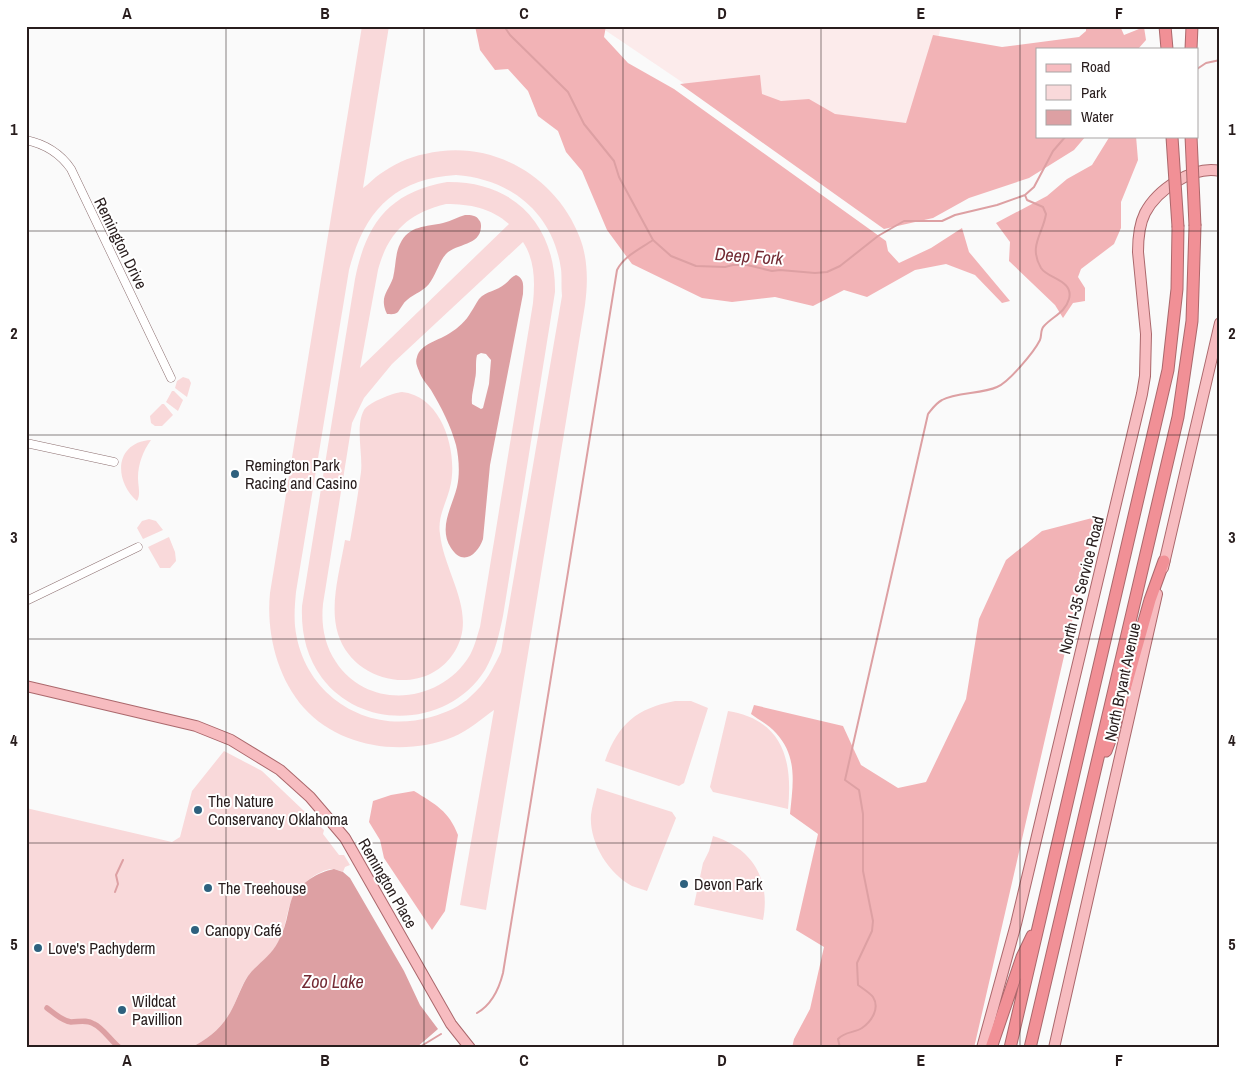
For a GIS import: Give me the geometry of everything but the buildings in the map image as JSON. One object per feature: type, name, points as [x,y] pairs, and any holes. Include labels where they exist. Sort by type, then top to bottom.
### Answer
[{"type":"highway","points":[[1166,26],[1167,48]]},
{"type":"highway","points":[[1186,26],[1187,48]]},
{"type":"highway","points":[[1191,48],[1192,26]]},
{"type":"highway","points":[[1010,1048],[1168,370],[1176,306],[1178,227],[1172,138]]},
{"type":"highway","points":[[1031,1046],[1178,417],[1184,384],[1192,321],[1195,226],[1191,138]]},
{"type":"highway","points":[[1092,782],[1112,735],[1150,600],[1164,561]]},
{"type":"highway","points":[[991,1048],[1022,957],[1042,914]]},
{"type":"main road","name":"North I-35 Service Road","points":[[982,1048],[1016,924],[1142,394],[1146,354],[1138,240],[1142,219],[1153,202],[1169,187],[1198,172],[1206,170],[1220,172]]},
{"type":"main road","name":"North Bryant Avenue","points":[[1054,1048],[1220,323]]},
{"type":"main road","name":"Remington Place","points":[[26,686],[196,726],[231,740],[280,770],[310,797],[345,838],[447,1018],[470,1048]]},
{"type":"street","name":"Remington Drive","points":[[26,140],[40,143],[50,149],[62,158],[70,169],[171,378]]},
{"type":"street","points":[[26,443],[114,462]]},
{"type":"street","points":[[26,601],[138,546]]},
{"type":"shaded area","points":[[475,26],[606,26],[604,37],[628,63],[674,89],[886,241],[888,251],[899,263],[931,248],[962,228],[969,252],[1010,301],[1002,303],[975,275],[946,264],[915,270],[867,297],[844,290],[813,306],[775,297],[732,302],[702,298],[632,264],[607,230],[582,171],[566,152],[558,131],[538,116],[528,91],[508,69],[495,70],[480,50]]},
{"type":"shaded area","points":[[599,26],[941,26],[901,196],[806,166]]},
{"type":"shaded area","points":[[1086,26],[1120,26],[1124,35],[1144,27],[1146,40],[1139,48],[1036,48],[1036,138],[1084,138],[1074,150],[1029,178],[969,198],[933,218],[884,229],[680,84],[760,75],[762,94],[781,101],[809,99],[835,114],[906,123],[933,35],[1002,47],[1079,37],[1086,31]]},
{"type":"shaded area","points":[[1109,138],[1136,138],[1138,160],[1121,202],[1121,228],[1114,244],[1081,269],[1078,277],[1085,288],[1085,301],[1073,303],[1063,318],[1055,305],[1009,261],[1010,242],[996,223],[1047,196],[1067,179],[1092,165]]},
{"type":"shaded area","points":[[1096,517],[974,1048],[792,1048],[794,1039],[810,1009],[824,947],[796,930],[818,834],[790,814],[793,782],[791,761],[783,742],[773,730],[751,714],[754,705],[843,726],[861,765],[898,788],[926,782],[966,699],[979,619],[1006,560],[1042,531]]},
{"type":"shaded area","points":[[414,791],[435,804],[446,814],[458,835],[445,911],[432,930],[384,858],[380,840],[369,822],[373,801],[391,795]]},
{"type":"green space","points":[[362,26],[389,26],[363,188],[390,168],[419,155],[449,150],[473,152],[496,157],[518,166],[538,180],[555,196],[569,216],[580,238],[586,263],[587,288],[585,305],[486,910],[460,905],[494,710],[453,737],[414,747],[374,745],[354,740],[336,732],[319,722],[304,708],[280,669],[272,639],[269,608]],"holes":[[[456,175],[476,178],[511,192],[526,202],[549,231],[561,269],[562,296],[501,652],[485,681],[467,700],[457,706],[431,717],[407,721],[383,720],[361,714],[341,704],[324,690],[310,672],[300,650],[295,626],[296,592],[349,270],[363,231],[384,202],[415,183],[434,178]]]},
{"type":"green space","points":[[447,182],[471,184],[493,189],[511,199],[527,212],[539,228],[548,247],[553,268],[555,292],[503,616],[491,657],[485,670],[469,689],[450,703],[428,712],[405,716],[382,714],[360,708],[339,695],[322,678],[308,652],[302,625],[302,606],[355,279],[360,259],[366,242],[383,214],[395,203],[427,187]],"holes":[[[446,204],[480,208],[495,214],[509,224],[360,368],[378,270],[388,245],[394,235],[411,219],[421,213]],[[523,242],[532,264],[533,303],[480,627],[475,645],[470,655],[457,671],[441,684],[423,692],[404,695],[385,694],[366,688],[350,678],[336,662],[326,641],[322,619],[352,423],[364,398],[392,364]]]},
{"type":"green space","points":[[183,377],[189,379],[191,383],[187,397],[175,388],[177,381]]},
{"type":"green space","points":[[172,391],[183,400],[178,411],[166,402]]},
{"type":"green space","points":[[402,392],[416,396],[427,403],[437,414],[449,441],[452,455],[451,483],[439,527],[447,563],[458,593],[463,622],[461,637],[455,651],[443,666],[427,675],[410,680],[392,679],[375,674],[359,665],[346,651],[338,634],[335,611],[336,587],[345,540],[350,541],[360,481],[361,417],[364,410],[371,404],[387,396]]},
{"type":"green space","points":[[162,404],[173,415],[162,426],[155,426],[151,423],[150,416]]},
{"type":"green space","points":[[151,440],[143,453],[140,463],[137,501],[124,483],[121,473],[122,463],[124,455],[130,447],[139,442]]},
{"type":"green space","points":[[149,519],[156,521],[163,530],[143,539],[137,528],[142,521]]},
{"type":"green space","points":[[169,537],[175,552],[176,561],[170,568],[160,568],[148,547]]},
{"type":"green space","points":[[675,701],[691,701],[708,708],[684,783],[679,786],[605,761],[616,737],[631,720],[650,708]]},
{"type":"green space","points":[[728,711],[747,716],[761,723],[772,733],[780,745],[786,759],[788,774],[788,809],[713,792],[710,787]]},
{"type":"green space","points":[[224,751],[262,771],[324,830],[323,834],[339,855],[344,855],[350,865],[345,867],[343,872],[332,869],[320,872],[302,885],[291,901],[284,929],[277,945],[246,979],[225,1020],[210,1036],[190,1048],[26,1048],[26,808],[172,842],[180,837],[192,791]]},
{"type":"green space","points":[[597,788],[672,812],[676,818],[647,891],[632,886],[615,873],[597,846],[593,836],[591,815]]},
{"type":"green space","points":[[713,836],[727,841],[738,848],[756,867],[764,891],[763,920],[694,905],[703,863]]},
{"type":"water","points":[[465,215],[478,218],[481,227],[477,238],[446,254],[429,284],[406,301],[397,313],[387,314],[384,299],[393,278],[397,252],[404,238],[408,233],[418,228],[443,223]]},
{"type":"water","points":[[516,275],[522,281],[523,294],[490,465],[483,539],[474,553],[470,556],[460,557],[451,548],[446,533],[447,518],[458,482],[459,466],[456,445],[442,410],[420,374],[416,359],[422,349],[462,324],[482,296],[502,286]],"holes":[[[481,353],[486,354],[491,360],[489,384],[483,408],[481,409],[472,404],[472,398],[477,355]]]},
{"type":"water","name":"Zoo Lake","points":[[334,869],[343,872],[350,878],[404,971],[420,1005],[438,1029],[416,1048],[190,1048],[210,1036],[220,1026],[229,1014],[248,976],[275,947],[283,932],[291,900],[295,893],[310,879]]},
{"type":"waterway","name":"Deep Fork","points":[[504,26],[510,35],[568,92],[584,124],[614,161],[619,177],[653,240],[671,256],[696,266],[725,267],[747,265],[772,271],[827,272],[840,266],[878,236],[904,221],[942,221],[955,215],[997,205],[1025,195],[1034,187],[1053,151],[1064,138]]},
{"type":"waterway","name":"Deep Fork","points":[[1198,68],[1206,63],[1220,60]]},
{"type":"waterway","points":[[840,1048],[838,1039],[866,1025],[872,1018],[876,1006],[873,997],[858,985],[857,963],[872,931],[873,921],[863,871],[863,814],[859,790],[845,780],[928,414],[934,406],[947,397],[984,391],[1002,384],[1027,359],[1040,340],[1043,328],[1065,308],[1069,299],[1070,293],[1068,288],[1060,280],[1044,272],[1037,260],[1036,247],[1046,214],[1043,207],[1027,200],[1025,195]]},
{"type":"waterway","points":[[477,1013],[494,996],[503,973],[617,270],[628,257],[653,240]]},
{"type":"waterway","points":[[115,892],[118,884],[116,875],[123,860]]},
{"type":"waterway","points":[[47,1008],[64,1020],[91,1022],[101,1028],[120,1048]]},
{"type":"waterway","points":[[418,1048],[441,1034]]},
{"type":"place","name":"Remington Park Racing and Casino","points":[[235,474]]},
{"type":"place","name":"The Nature Conservancy Oklahoma","points":[[198,810]]},
{"type":"place","name":"Devon Park","points":[[684,884]]},
{"type":"place","name":"The Treehouse","points":[[208,888]]},
{"type":"place","name":"Canopy Café","points":[[195,930]]},
{"type":"place","name":"Love's Pachyderm","points":[[38,948]]},
{"type":"place","name":"Wildcat Pavillion","points":[[122,1010]]}]
